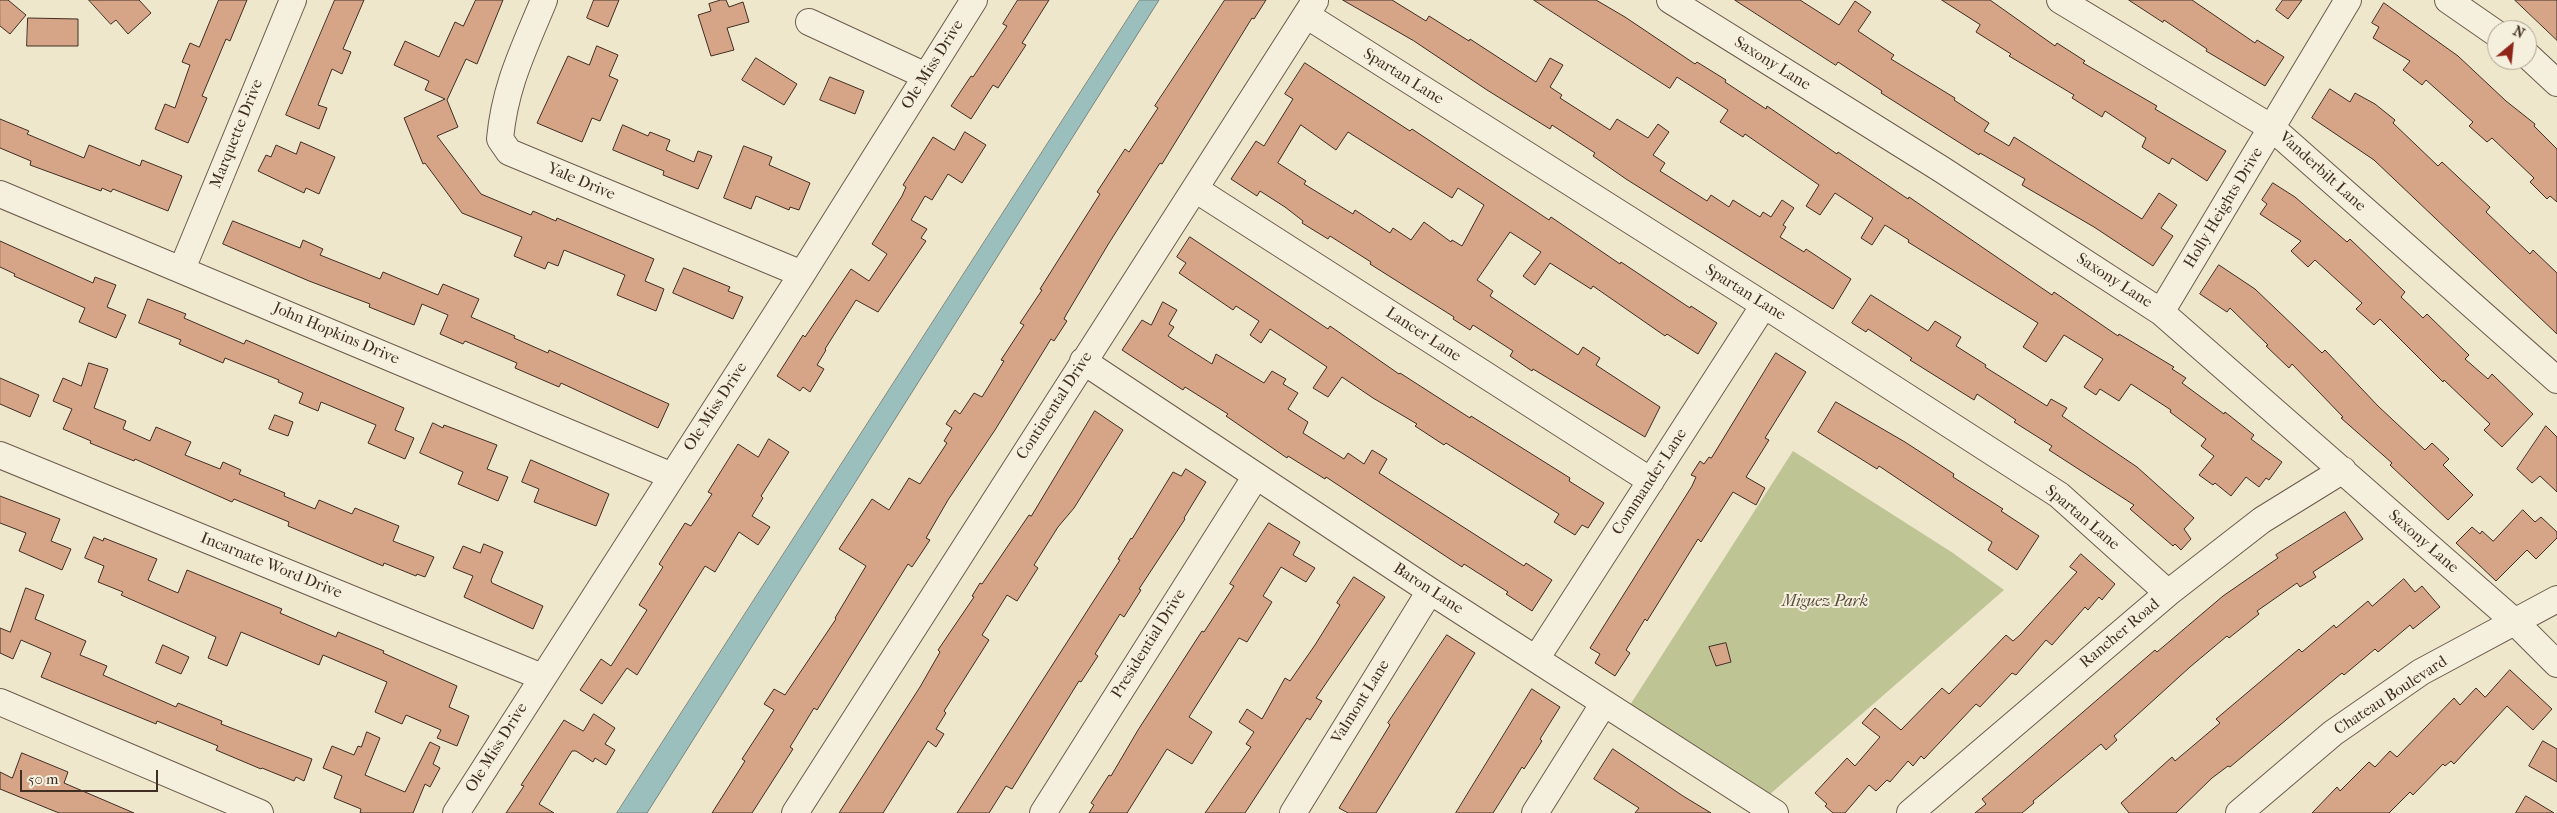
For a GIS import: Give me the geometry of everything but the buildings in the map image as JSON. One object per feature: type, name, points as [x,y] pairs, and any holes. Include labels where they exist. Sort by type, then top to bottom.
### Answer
[{"type":"street","name":"Marquette Drive","points":[[182,269],[293,0]]},
{"type":"street","name":"Yale Drive","points":[[544,0],[510,83],[503,108],[500,139],[510,152],[802,274]]},
{"type":"street","name":"Ole Miss Drive","points":[[456,813],[802,274],[974,0]]},
{"type":"street","name":"Saxony Lane","points":[[1670,0],[1941,169],[2161,312],[2514,621],[2557,664]]},
{"type":"street","name":"Vanderbilt Lane","points":[[2060,0],[2272,128],[2557,380]]},
{"type":"street","name":"Holly Heights Drive","points":[[2161,312],[2348,0]]},
{"type":"street","points":[[2448,0],[2487,27]]},
{"type":"street","name":"Continental Drive","points":[[795,813],[1311,8]]},
{"type":"street","name":"Spartan Lane","points":[[1311,8],[1764,305],[2059,495],[2168,594]]},
{"type":"street","points":[[809,22],[926,76]]},
{"type":"street","points":[[2537,64],[2557,83]]},
{"type":"street","name":"Lancer Lane","points":[[1195,189],[1651,481]]},
{"type":"street","name":"John Hopkins Drive","points":[[0,194],[672,476]]},
{"type":"street","name":"Commander Lane","points":[[1536,659],[1764,305]]},
{"type":"street","name":"Baron Lane","points":[[1083,361],[1430,591],[1775,813]]},
{"type":"street","name":"Incarnate Word Drive","points":[[0,455],[542,677]]},
{"type":"street","name":"Rancher Road","points":[[1910,813],[2168,594],[2262,520],[2343,470]]},
{"type":"street","name":"Presidential Drive","points":[[1043,813],[1256,476]]},
{"type":"street","name":"Valmont Lane","points":[[1292,813],[1430,591]]},
{"type":"street","name":"Chateau Boulevard","points":[[2239,813],[2333,733],[2421,672],[2557,599]]},
{"type":"street","points":[[0,702],[260,813]]},
{"type":"street","points":[[1536,813],[1604,703]]},
{"type":"green space","name":"Miguez Park","points":[[1793,451],[1953,553],[2004,590],[1769,795],[1630,705]]},
{"type":"water","points":[[1140,0],[1159,0],[647,813],[617,813]]}]
